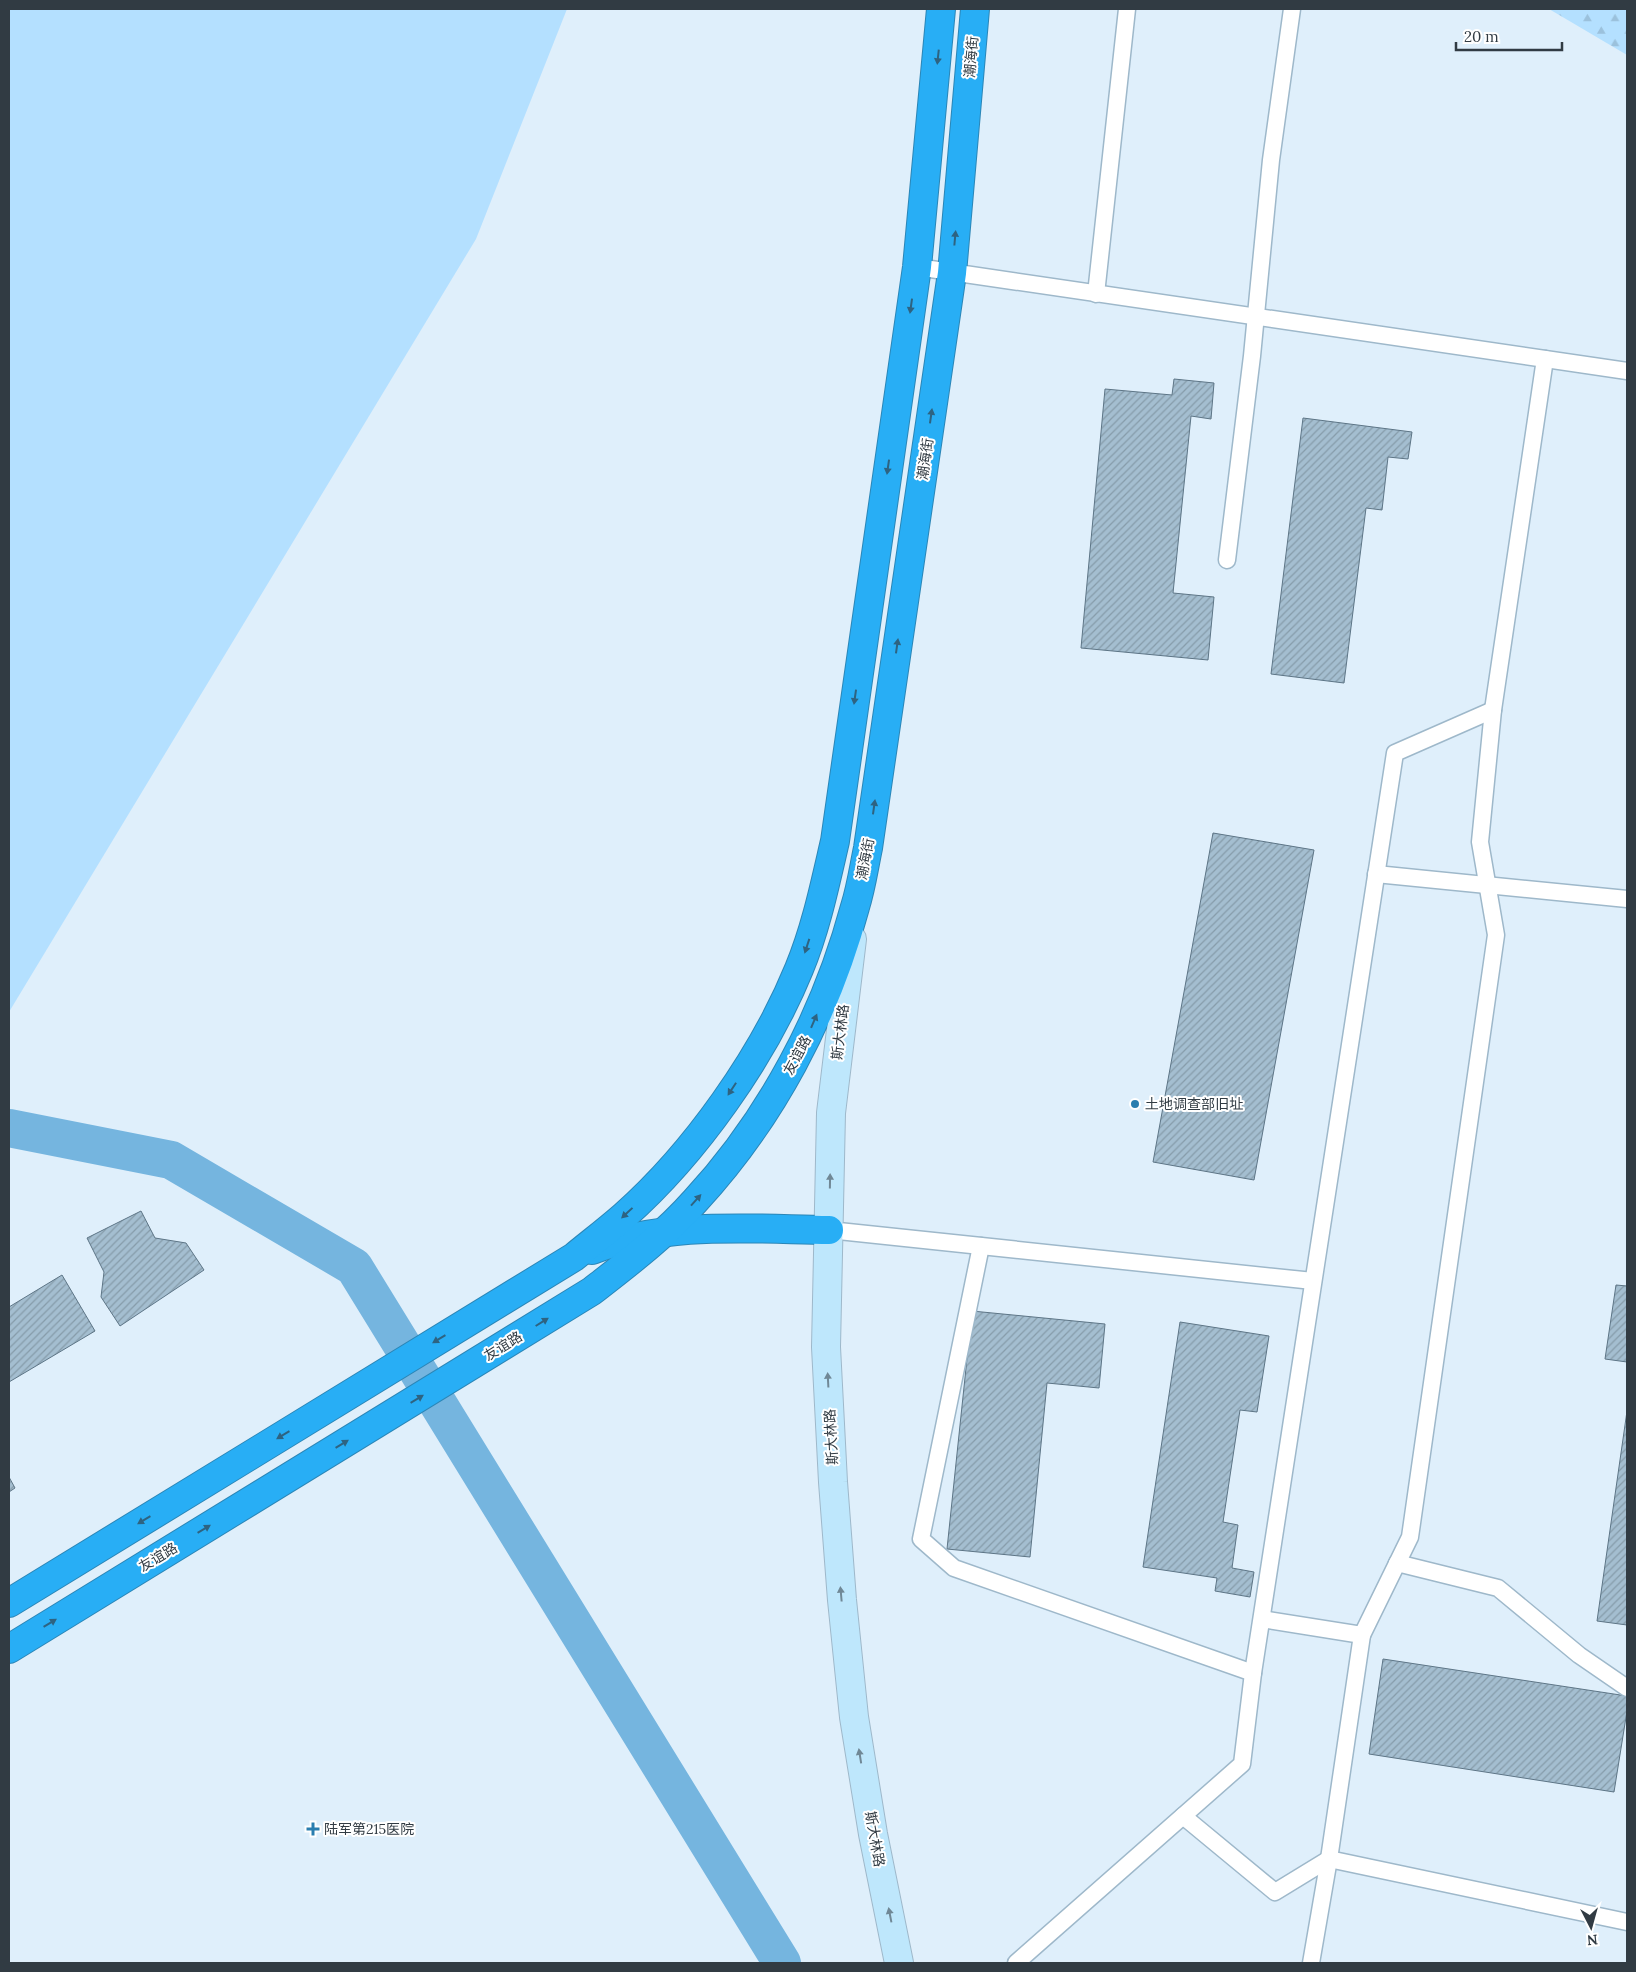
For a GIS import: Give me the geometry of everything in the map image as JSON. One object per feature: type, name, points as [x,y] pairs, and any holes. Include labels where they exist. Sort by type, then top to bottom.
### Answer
[{"type":"highway","points":[[9,1603],[574,1257],[624,1216],[679,1160],[725,1100],[768,1034],[799,969],[822,900],[835,841],[917,268],[941,9]]},
{"type":"highway","name":"潮海街","points":[[856,907],[868,848],[952,273],[975,9]]},
{"type":"highway","name":"友谊路","points":[[9,1649],[592,1291],[644,1250],[695,1202],[736,1152],[779,1089],[810,1030],[836,969],[856,907]]},
{"type":"highway","points":[[574,1257],[617,1240],[663,1232],[738,1229],[829,1230]]},
{"type":"street","name":"斯大林路","points":[[856,907],[831,1112],[826,1346],[833,1482],[842,1600],[856,1727],[873,1834],[899,1963]]},
{"type":"lane","points":[[1096,294],[1127,9]]},
{"type":"lane","points":[[1227,560],[1256,317],[1271,160],[1292,9]]},
{"type":"lane","points":[[917,268],[1627,371]]},
{"type":"lane","points":[[1311,1963],[1330,1859],[1362,1635],[1410,1536],[1496,935],[1480,842],[1493,710],[1545,359]]},
{"type":"lane","points":[[1016,1963],[1242,1764],[1253,1673],[1395,752],[1493,710]]},
{"type":"lane","points":[[1376,874],[1627,899]]},
{"type":"lane","points":[[829,1230],[1313,1281]]},
{"type":"lane","points":[[982,1246],[921,1538],[954,1568],[1253,1673]]},
{"type":"lane","points":[[1397,1564],[1498,1588],[1579,1655],[1627,1688]]},
{"type":"lane","points":[[1262,1619],[1362,1635]]},
{"type":"lane","points":[[1183,1816],[1275,1892],[1330,1859],[1627,1922]]},
{"type":"green space","points":[[9,9],[567,9],[476,239],[9,1012]]},
{"type":"green space","points":[[1549,9],[1627,9],[1627,55]]},
{"type":"building","points":[[1174,379],[1214,383],[1211,419],[1191,416],[1173,593],[1214,597],[1208,660],[1081,648],[1105,389],[1172,395]]},
{"type":"building","points":[[1303,418],[1412,432],[1408,459],[1388,457],[1382,510],[1366,508],[1344,683],[1271,674]]},
{"type":"building","points":[[1213,833],[1314,850],[1254,1180],[1153,1162]]},
{"type":"building","points":[[141,1211],[155,1238],[186,1243],[204,1270],[120,1326],[101,1297],[104,1272],[87,1238]]},
{"type":"building","points":[[62,1275],[95,1331],[9,1382],[9,1307]]},
{"type":"building","points":[[1616,1285],[1627,1286],[1627,1362],[1605,1359]]},
{"type":"building","points":[[972,1311],[1105,1324],[1099,1388],[1047,1383],[1030,1557],[947,1549]]},
{"type":"building","points":[[1180,1322],[1269,1336],[1257,1412],[1240,1410],[1223,1522],[1238,1525],[1232,1568],[1254,1572],[1250,1597],[1215,1591],[1217,1578],[1143,1567]]},
{"type":"building","points":[[1627,1411],[1627,1625],[1597,1621]]},
{"type":"building","points":[[9,1477],[15,1488],[9,1492]]},
{"type":"building","points":[[1383,1659],[1627,1696],[1627,1711],[1614,1792],[1369,1754]]},
{"type":"waterway","points":[[9,1128],[171,1160],[354,1267],[782,1963]]},
{"type":"place","name":"土地调查部旧址","points":[[1135,1104]]},
{"type":"place","name":"陆军第215医院","points":[[313,1829]]}]
